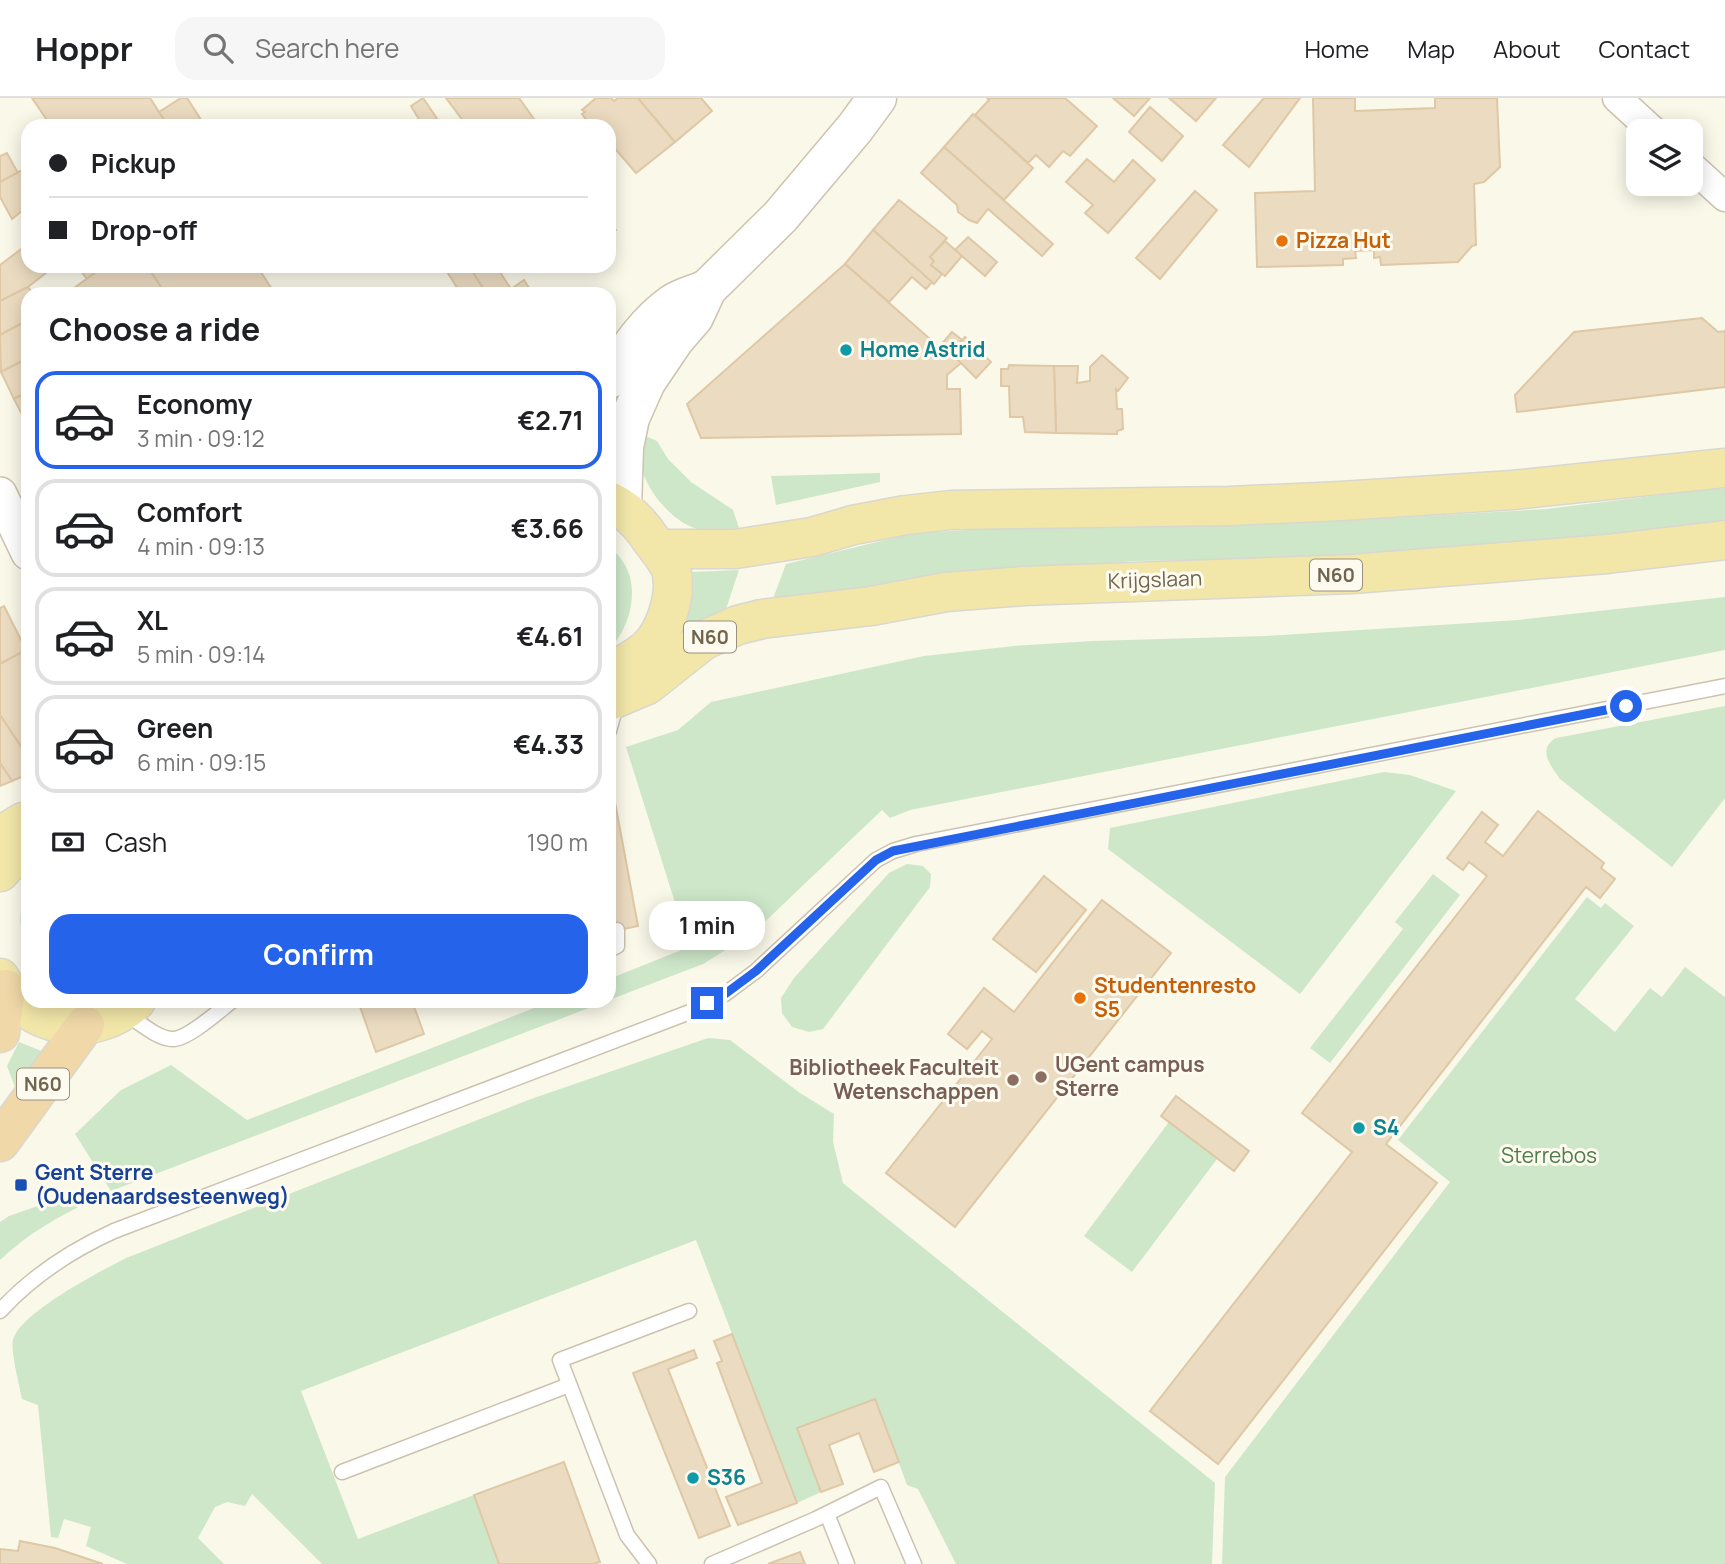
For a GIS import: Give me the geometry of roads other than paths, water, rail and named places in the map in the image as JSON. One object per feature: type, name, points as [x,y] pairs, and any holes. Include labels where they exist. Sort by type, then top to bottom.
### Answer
[{"type":"highway","points":[[0,1032],[3,984]]},
{"type":"highway","name":"N60","points":[[0,1142],[85,1025]]},
{"type":"main road","points":[[616,690],[663,625],[671,601],[672,572],[642,525],[616,505],[624,447],[635,405],[660,359],[694,317],[707,289],[780,217],[877,98]]},
{"type":"main road","points":[[616,369],[655,318],[674,303],[707,289]]},
{"type":"main road","points":[[658,550],[735,549],[812,537],[853,525],[906,515],[951,510],[1229,506],[1341,501],[1513,490],[1725,468]]},
{"type":"main road","name":"Krijgslaan","points":[[616,693],[647,685],[704,640],[737,625],[762,619],[871,606],[946,592],[1038,585],[1352,574],[1462,567],[1725,540]]},
{"type":"main road","points":[[0,836],[21,823]]},
{"type":"main road","points":[[0,872],[7,864],[21,856]]},
{"type":"main road","points":[[3,984],[21,1005]]},
{"type":"main road","points":[[25,1008],[42,1018],[85,1025],[106,1021],[128,1008]]},
{"type":"street","points":[[1617,98],[1640,119]]},
{"type":"street","points":[[1703,177],[1725,197]]},
{"type":"street","points":[[0,494],[21,534]]},
{"type":"lane","points":[[0,1311],[28,1283],[57,1261],[114,1231],[677,1017],[725,994],[756,971],[876,860],[893,851],[1725,687]]},
{"type":"lane","points":[[616,946],[617,930]]},
{"type":"lane","points":[[131,1008],[158,1034],[171,1039],[183,1037],[222,1008]]},
{"type":"lane","points":[[649,1564],[627,1535],[560,1360],[689,1311]]},
{"type":"lane","points":[[342,1472],[569,1385]]},
{"type":"lane","points":[[712,1564],[827,1514],[881,1487],[914,1564]]},
{"type":"lane","points":[[827,1514],[847,1564]]},
{"type":"place","name":"Pizza Hut","points":[[1282,241]]},
{"type":"place","name":"Home Astrid","points":[[846,350]]},
{"type":"place","name":"Studentenresto S5","points":[[1080,998]]},
{"type":"place","name":"UGent campus Sterre","points":[[1041,1077]]},
{"type":"place","name":"Bibliotheek Faculteit Wetenschappen","points":[[1013,1080]]},
{"type":"place","name":"S4","points":[[1359,1128]]},
{"type":"place","name":"Gent Sterre (Oudenaardsesteenweg)","points":[[21,1185]]},
{"type":"place","name":"S36","points":[[693,1478]]},
{"type":"park label","name":"Sterrebos","points":[[1549,1156]]}]
